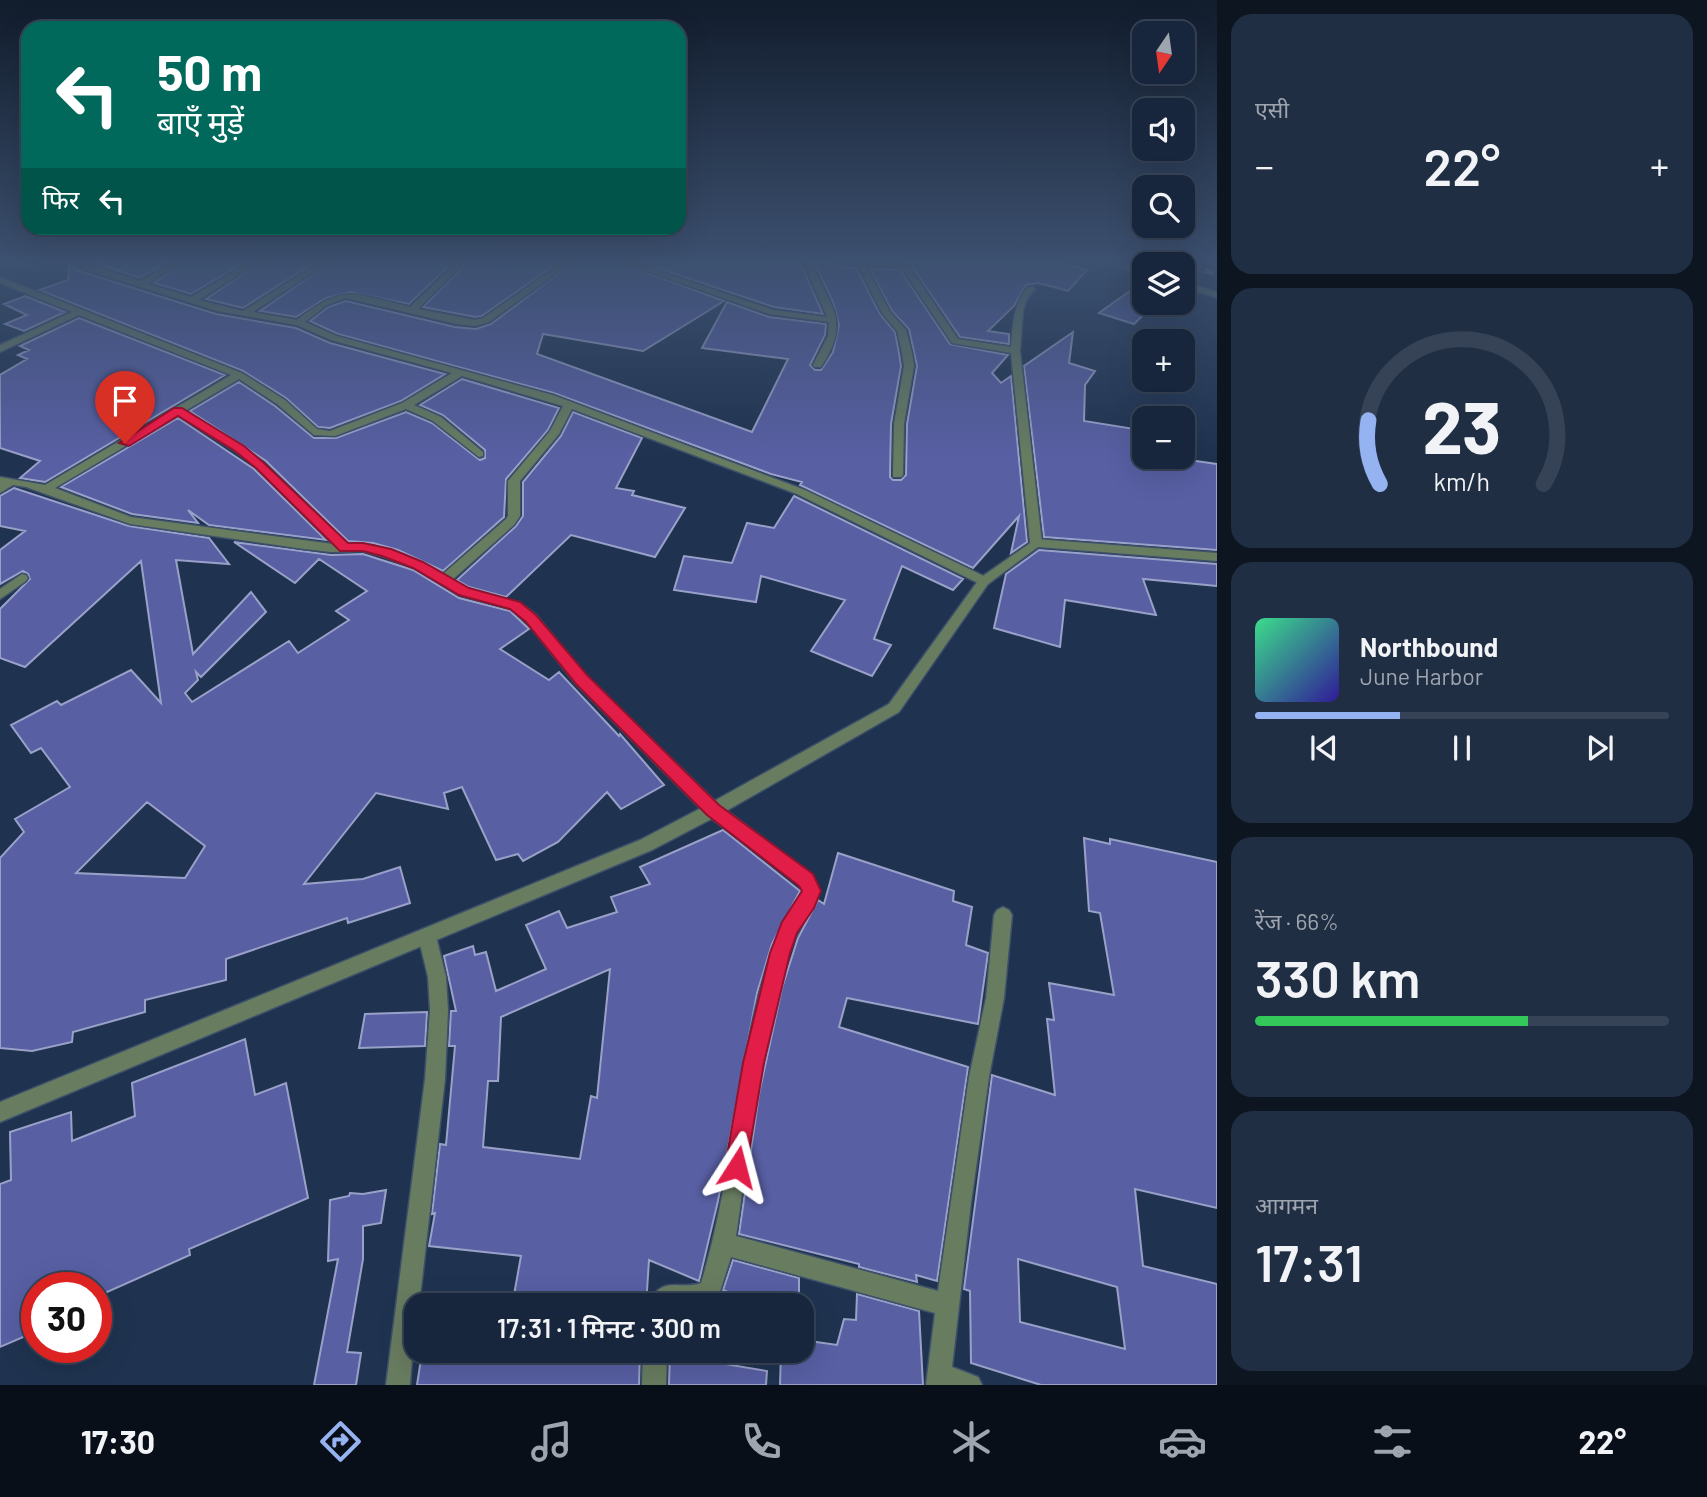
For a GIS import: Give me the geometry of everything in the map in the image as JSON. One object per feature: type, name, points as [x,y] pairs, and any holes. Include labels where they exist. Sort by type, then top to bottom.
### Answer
[{"type":"street","points":[[0,349],[47,327]]},
{"type":"street","points":[[115,327],[239,375],[278,400],[314,432],[321,434],[331,434],[406,405],[460,373]]},
{"type":"street","points":[[307,327],[334,338],[569,405],[801,492],[984,581]]},
{"type":"street","points":[[818,365],[835,337],[834,327]]},
{"type":"street","points":[[897,475],[899,424],[909,366],[898,327]]},
{"type":"street","points":[[945,327],[955,341],[1015,351]]},
{"type":"street","points":[[1017,327],[1015,351],[1036,544]]},
{"type":"street","points":[[47,488],[239,375]]},
{"type":"street","points":[[406,405],[437,419],[479,454]]},
{"type":"street","points":[[444,580],[510,522],[514,516],[514,481],[555,432],[569,405]]},
{"type":"street","points":[[178,411],[260,465],[344,548]]},
{"type":"street","points":[[0,490],[6,480],[47,488],[104,513],[130,520],[304,545],[363,547],[386,552],[418,565],[464,592],[515,606],[531,618],[581,680],[713,810],[806,880],[811,891],[807,902],[789,928],[780,953],[754,1063],[724,1244],[710,1290],[704,1293]]},
{"type":"street","points":[[0,1112],[646,845],[713,810],[894,708],[984,581],[1036,544],[1217,557]]},
{"type":"street","points":[[0,596],[22,578]]},
{"type":"street","points":[[970,1385],[938,1379],[979,1077],[995,998],[1003,915]]},
{"type":"street","points":[[398,1385],[438,1038],[437,977],[427,936]]},
{"type":"street","points":[[724,1244],[948,1304]]},
{"type":"street","points":[[654,1385],[655,1363]]},
{"type":"building","points":[[12,327],[33,327],[24,331]]},
{"type":"building","points":[[61,327],[101,327],[225,375],[45,482],[20,478],[40,461],[0,448],[0,375],[27,359],[18,355],[29,350],[20,346]]},
{"type":"building","points":[[131,327],[288,327],[330,343],[445,374],[401,401],[330,428],[318,427],[286,398],[243,371]]},
{"type":"building","points":[[322,327],[476,329],[483,327],[682,327],[643,351],[543,334],[537,354],[752,432],[788,359],[702,348],[714,327],[826,327],[825,335],[810,365],[815,370],[821,370],[833,352],[839,327],[891,327],[895,332],[901,366],[891,424],[890,477],[893,480],[901,480],[906,475],[907,424],[917,366],[907,327],[938,327],[950,344],[1008,355],[992,373],[1001,383],[1011,376],[1027,542],[1011,553],[1019,516],[973,568],[800,485],[802,482],[771,474],[554,393],[338,334]]},
{"type":"building","points":[[953,327],[993,327],[988,331],[1009,334],[1009,344],[960,337]]},
{"type":"building","points":[[1073,332],[1069,363],[1095,371],[1085,385],[1084,421],[1132,429],[1132,469],[1195,469],[1195,461],[1217,464],[1217,550],[1044,537],[1024,366]]},
{"type":"building","points":[[462,379],[559,408],[548,430],[506,479],[504,517],[443,571],[398,550],[373,543],[348,541],[266,461],[190,411],[239,382],[275,406],[314,438],[336,438],[406,412],[432,423],[480,460],[485,458],[485,450],[443,415],[420,405]]},
{"type":"building","points":[[573,412],[642,438],[616,488],[634,491],[632,495],[685,508],[655,557],[571,535],[506,597],[469,587],[457,580],[516,526],[523,516],[523,482],[561,436]]},
{"type":"building","points":[[178,418],[254,469],[326,540],[209,525],[188,510],[198,523],[132,514],[61,487]]},
{"type":"building","points":[[14,488],[129,526],[209,538],[229,564],[176,560],[193,654],[251,592],[266,612],[201,677],[196,672],[198,680],[185,693],[192,702],[289,641],[298,653],[349,620],[336,611],[367,591],[319,559],[295,583],[234,542],[331,555],[363,554],[413,570],[459,598],[510,611],[529,629],[500,649],[549,680],[559,672],[619,736],[620,734],[664,785],[621,809],[607,792],[558,842],[523,861],[518,854],[496,860],[462,787],[444,793],[448,809],[376,793],[304,884],[363,879],[400,867],[410,903],[348,923],[347,918],[226,959],[226,980],[145,1000],[145,1012],[73,1032],[72,1042],[32,1051],[0,1048],[0,858],[24,832],[15,819],[70,787],[41,748],[31,753],[11,725],[57,701],[61,705],[131,670],[161,703],[141,561],[25,667],[0,658],[0,609],[30,579],[23,571],[0,584],[0,550],[25,531],[0,526],[0,496]],"holes":[[[147,802],[205,846],[185,878],[76,873]]]},
{"type":"building","points":[[794,496],[963,579],[953,590],[902,566],[874,639],[891,645],[872,676],[811,651],[845,600],[761,576],[756,602],[674,590],[684,556],[732,563],[747,523],[774,528]]},
{"type":"building","points":[[1039,550],[1217,564],[1217,586],[1143,579],[1156,615],[1065,600],[1060,647],[994,628],[1006,574]]},
{"type":"building","points":[[723,830],[800,891],[772,944],[757,993],[718,1201],[699,1281],[649,1260],[647,1293],[514,1293],[521,1256],[429,1246],[435,1213],[432,1214],[440,1144],[446,1145],[455,1046],[449,1046],[451,1011],[456,1011],[444,956],[473,946],[475,955],[486,952],[496,991],[546,969],[526,925],[559,911],[567,928],[617,912],[611,897],[650,884],[640,867]],"holes":[[[610,969],[597,1098],[591,1096],[580,1159],[483,1147],[488,1081],[498,1081],[501,1017]]]},
{"type":"building","points":[[1084,838],[1110,844],[1110,839],[1217,862],[1217,1208],[1135,1189],[1143,1266],[1217,1284],[1217,1385],[1041,1385],[971,1363],[970,1291],[964,1289],[992,1075],[1055,1095],[1047,1019],[1054,1020],[1049,983],[1114,995],[1100,913],[1089,911]],"holes":[[[1018,1259],[1117,1287],[1125,1349],[1020,1322]]]},
{"type":"building","points":[[838,853],[954,891],[953,901],[972,907],[966,945],[988,953],[978,1024],[847,998],[839,1027],[968,1067],[937,1281],[916,1275],[917,1282],[859,1267],[859,1264],[739,1234],[759,1094],[782,988],[798,938],[818,900],[824,904]]},
{"type":"building","points":[[427,1012],[425,1046],[359,1048],[365,1014]]},
{"type":"building","points":[[245,1039],[255,1095],[286,1083],[308,1198],[189,1249],[190,1255],[112,1290],[112,1272],[21,1272],[21,1338],[0,1347],[0,1184],[11,1180],[10,1132],[71,1112],[72,1141],[135,1116],[132,1083]]},
{"type":"building","points":[[386,1190],[381,1223],[363,1226],[363,1259],[347,1352],[361,1353],[356,1385],[314,1385],[338,1259],[328,1261],[330,1200],[349,1196],[350,1193]]},
{"type":"building","points":[[733,1260],[799,1278],[799,1293],[730,1293],[723,1290]]},
{"type":"building","points":[[857,1294],[919,1311],[923,1385],[780,1385],[781,1363],[814,1363],[814,1342],[837,1345],[844,1319],[856,1320]]},
{"type":"building","points":[[420,1363],[640,1363],[639,1385],[417,1385]]},
{"type":"building","points":[[670,1363],[719,1363],[767,1371],[766,1385],[669,1385]]},
{"type":"route","points":[[125,443],[178,411],[260,465],[344,548],[363,547],[386,552],[418,565],[464,592],[515,606],[531,618],[581,680],[713,810],[806,880],[811,891],[807,902],[789,928],[780,953],[754,1063],[737,1167]]}]
